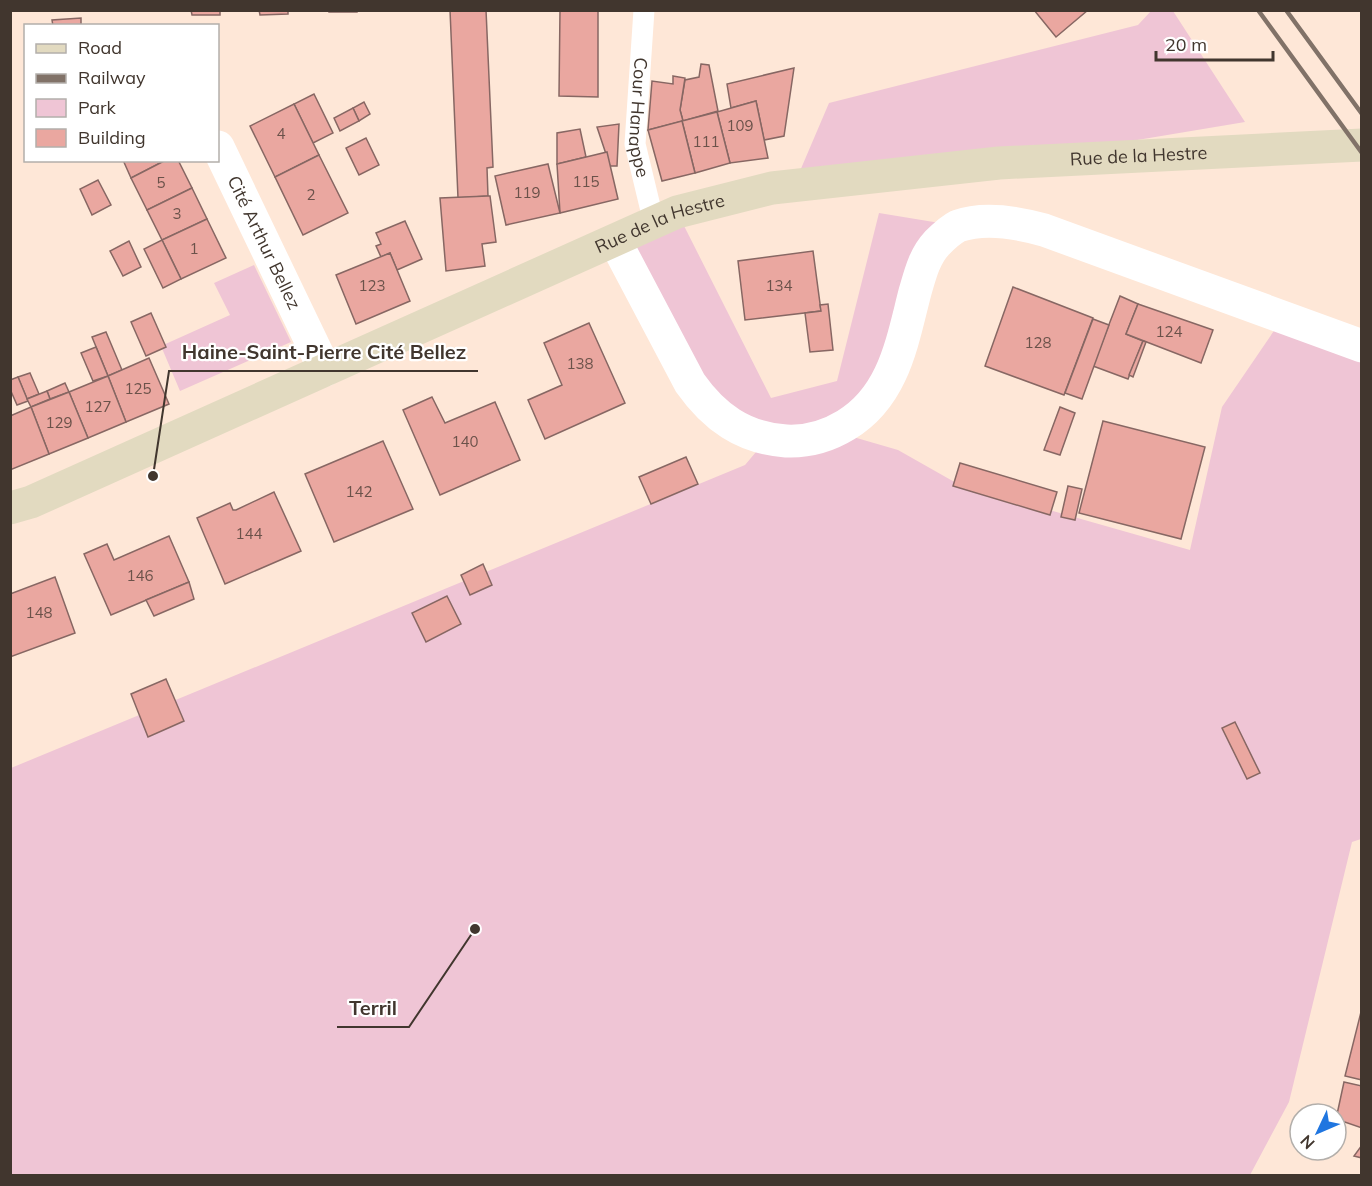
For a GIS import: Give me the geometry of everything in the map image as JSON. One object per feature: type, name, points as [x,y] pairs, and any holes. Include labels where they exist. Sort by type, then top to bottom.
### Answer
[{"type":"street","name":"Rue de la Hestre","points":[[10,508],[31,502],[677,212],[772,188],[999,163],[1362,145]]},
{"type":"street","name":"Cité Arthur Bellez","points":[[219,149],[325,370]]},
{"type":"street","points":[[615,241],[690,382],[703,402],[721,419],[742,432],[766,440],[802,441],[836,432],[858,418],[877,399],[891,377],[924,262],[936,244],[957,226],[1009,222],[1044,230],[1362,346]]},
{"type":"lane","name":"Cour Hanappe","points":[[644,10],[635,144],[654,223]]},
{"type":"green space","points":[[1151,11],[1173,11],[1245,122],[999,163],[794,185],[829,103],[1138,25]]},
{"type":"green space","points":[[677,212],[771,398],[837,381],[879,213],[958,226],[899,352],[836,432],[898,450],[958,484],[1190,550],[1222,407],[1282,319],[1361,346],[1361,839],[1352,842],[1289,1102],[1250,1175],[11,1176],[11,768],[745,465],[766,440],[721,419],[615,241]]},
{"type":"green space","points":[[254,265],[291,342],[180,391],[161,346],[230,315],[214,283]]},
{"type":"building","points":[[191,10],[220,10],[220,15],[192,15]]},
{"type":"building","points":[[259,10],[288,10],[288,14],[260,15]]},
{"type":"building","points":[[329,10],[357,10],[357,12],[329,12]]},
{"type":"building","points":[[450,10],[486,10],[493,167],[487,168],[488,196],[458,198]]},
{"type":"building","points":[[560,10],[598,10],[598,97],[559,96]]},
{"type":"building","points":[[1034,10],[1088,10],[1056,37]]},
{"type":"building","points":[[81,18],[81,24],[53,24],[52,20]]},
{"type":"building","points":[[701,64],[709,65],[718,111],[683,121],[680,110],[685,80],[699,77]]},
{"type":"building","points":[[794,68],[784,136],[764,140],[756,101],[731,108],[727,84]]},
{"type":"building","points":[[673,76],[685,78],[680,110],[683,121],[648,130],[652,81],[673,84]]},
{"type":"building","points":[[314,94],[333,133],[313,143],[294,104]]},
{"type":"building","points":[[756,101],[768,158],[730,163],[717,112]]},
{"type":"building","points":[[364,102],[370,114],[359,121],[353,108]]},
{"type":"building","points":[[294,104],[319,155],[275,177],[250,126]]},
{"type":"building","points":[[353,108],[359,121],[340,131],[334,118]]},
{"type":"building","points":[[717,112],[730,163],[695,173],[682,121]]},
{"type":"building","points":[[682,121],[695,173],[662,181],[648,130]]},
{"type":"building","points":[[619,124],[617,166],[610,166],[597,127]]},
{"type":"building","points":[[580,129],[586,157],[557,164],[557,133]]},
{"type":"building","points":[[366,138],[379,165],[359,175],[346,148]]},
{"type":"building","points":[[607,152],[618,199],[560,213],[557,164]]},
{"type":"building","points":[[319,155],[348,213],[303,235],[275,177]]},
{"type":"building","points":[[124,162],[162,162],[131,178]]},
{"type":"building","points":[[162,162],[179,162],[192,188],[147,210],[131,178]]},
{"type":"building","points":[[548,164],[560,213],[506,225],[495,176]]},
{"type":"building","points":[[98,180],[111,205],[92,215],[80,189]]},
{"type":"building","points":[[192,188],[207,219],[162,240],[147,210]]},
{"type":"building","points":[[490,196],[496,242],[482,244],[485,266],[446,271],[440,198]]},
{"type":"building","points":[[207,219],[226,258],[181,279],[162,240]]},
{"type":"building","points":[[405,221],[422,259],[397,270],[390,253],[381,257],[376,246],[381,244],[376,233]]},
{"type":"building","points":[[162,240],[181,279],[163,288],[144,249]]},
{"type":"building","points":[[129,241],[141,267],[123,276],[110,251]]},
{"type":"building","points":[[813,251],[821,311],[745,320],[738,261]]},
{"type":"building","points":[[390,253],[410,301],[356,324],[336,275]]},
{"type":"building","points":[[1013,287],[1093,318],[1064,395],[985,366]]},
{"type":"building","points":[[1120,296],[1138,304],[1126,334],[1143,341],[1128,379],[1093,366]]},
{"type":"building","points":[[828,304],[833,350],[810,352],[805,313],[821,311],[820,305]]},
{"type":"building","points":[[1138,304],[1213,330],[1201,363],[1126,334]]},
{"type":"building","points":[[151,313],[166,347],[146,356],[131,322]]},
{"type":"building","points":[[1093,319],[1109,325],[1082,399],[1065,393]]},
{"type":"building","points":[[589,323],[625,403],[545,439],[528,400],[562,385],[544,343]]},
{"type":"building","points":[[106,332],[122,370],[108,376],[92,337]]},
{"type":"building","points":[[1143,341],[1146,342],[1133,377],[1129,375]]},
{"type":"building","points":[[96,347],[108,376],[93,381],[81,353]]},
{"type":"building","points":[[149,358],[169,404],[126,422],[108,376]]},
{"type":"building","points":[[30,373],[39,394],[27,399],[18,377]]},
{"type":"building","points":[[108,376],[126,422],[88,438],[69,392]]},
{"type":"building","points":[[18,377],[28,401],[17,405],[10,389],[10,380]]},
{"type":"building","points":[[65,383],[69,392],[50,399],[47,391]]},
{"type":"building","points":[[47,391],[50,399],[31,407],[27,399]]},
{"type":"building","points":[[69,392],[88,438],[49,454],[31,407]]},
{"type":"building","points":[[432,397],[445,423],[495,402],[520,460],[440,495],[403,410]]},
{"type":"building","points":[[31,407],[49,454],[10,470],[10,416]]},
{"type":"building","points":[[1060,407],[1075,413],[1060,455],[1044,450]]},
{"type":"building","points":[[1103,421],[1205,447],[1181,539],[1079,513]]},
{"type":"building","points":[[383,441],[413,509],[334,542],[305,474]]},
{"type":"building","points":[[686,457],[698,484],[651,504],[639,477]]},
{"type":"building","points":[[960,463],[1057,492],[1050,515],[953,486]]},
{"type":"building","points":[[1068,486],[1082,489],[1075,520],[1061,517]]},
{"type":"building","points":[[274,492],[301,551],[225,584],[197,518],[230,503],[233,510],[236,510]]},
{"type":"building","points":[[169,536],[189,582],[111,615],[84,554],[107,544],[114,560]]},
{"type":"building","points":[[483,564],[492,585],[470,595],[461,575]]},
{"type":"building","points":[[55,577],[75,633],[10,657],[10,594]]},
{"type":"building","points":[[189,582],[194,599],[154,616],[146,600]]},
{"type":"building","points":[[447,596],[461,624],[426,642],[412,613]]},
{"type":"building","points":[[166,679],[184,721],[148,737],[131,694]]},
{"type":"building","points":[[1235,722],[1260,773],[1247,779],[1222,728]]},
{"type":"building","points":[[1362,1008],[1362,1080],[1345,1076]]},
{"type":"building","points":[[1344,1082],[1362,1086],[1362,1128],[1348,1123],[1348,1102],[1340,1102]]},
{"type":"building","points":[[1362,1145],[1362,1158],[1354,1156]]},
{"type":"railway","points":[[1258,10],[1362,153]]},
{"type":"railway","points":[[1286,10],[1362,114]]},
{"type":"place","name":"Haine-Saint-Pierre Cité Bellez","points":[[153,476]]},
{"type":"place","name":"Terril","points":[[475,929]]}]
